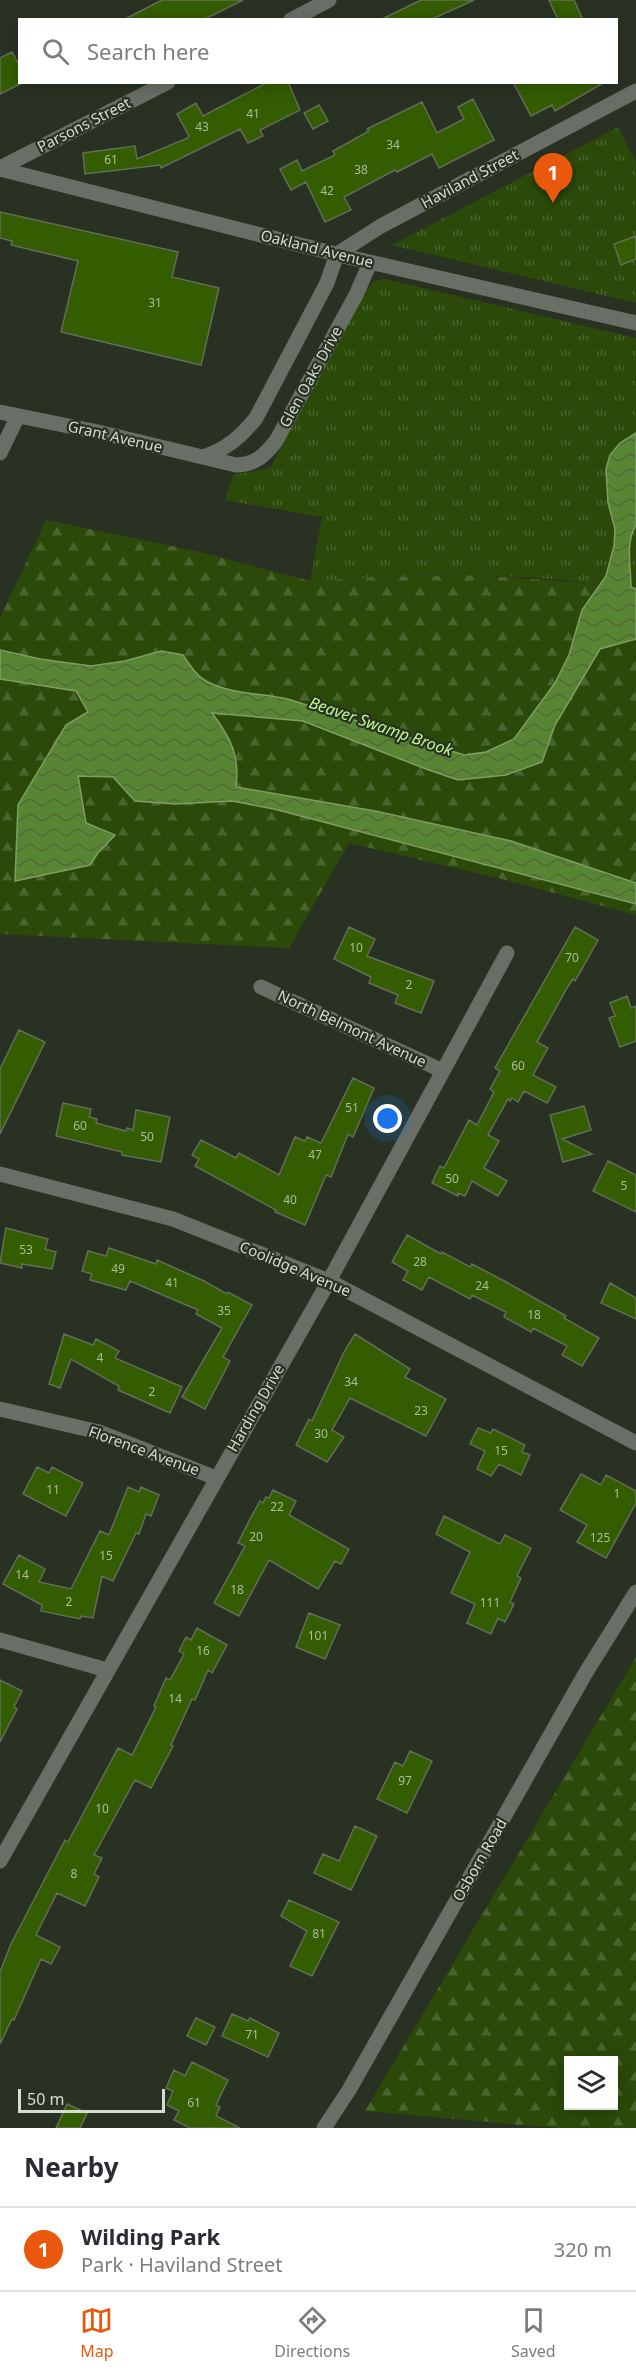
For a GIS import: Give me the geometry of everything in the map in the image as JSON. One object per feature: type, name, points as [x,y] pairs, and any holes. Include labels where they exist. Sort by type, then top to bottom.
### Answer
[{"type":"street","points":[[295,18],[329,0]]},
{"type":"street","name":"Parsons Street","points":[[0,168],[164,84]]},
{"type":"street","name":"Haviland Street","points":[[337,254],[381,226],[636,91]]},
{"type":"street","name":"Oakland Avenue","points":[[0,168],[337,254],[636,323]]},
{"type":"street","name":"Glen Oaks Drive","points":[[203,456],[219,451],[234,442],[256,418],[327,283],[337,254]]},
{"type":"street","name":"Glen Oaks Drive","points":[[230,463],[245,465],[260,459],[276,441],[356,296],[370,262]]},
{"type":"street","name":"Grant Avenue","points":[[0,412],[230,463]]},
{"type":"street","points":[[0,453],[18,416]]},
{"type":"street","name":"Harding Drive","points":[[0,1861],[106,1670],[329,1281],[507,952]]},
{"type":"street","name":"North Belmont Avenue","points":[[261,987],[443,1071]]},
{"type":"street","name":"Coolidge Avenue","points":[[0,1174],[173,1219],[329,1281],[636,1443]]},
{"type":"street","name":"Florence Avenue","points":[[0,1409],[99,1432],[216,1478]]},
{"type":"street","name":"Osborn Road","points":[[324,2128],[349,2090],[585,1674],[636,1592]]},
{"type":"street","points":[[0,1640],[106,1670]]},
{"type":"green space","points":[[618,127],[636,163],[636,303],[392,245]]},
{"type":"green space","points":[[385,279],[636,338],[636,595],[593,584],[518,577],[414,576],[310,581],[322,517],[225,500],[233,475],[270,468],[366,291],[374,281]]},
{"type":"green space","points":[[46,520],[200,552],[310,581],[475,575],[587,583],[636,595],[636,915],[506,880],[349,843],[289,948],[0,934],[0,618]]},
{"type":"green space","points":[[636,1657],[636,2128],[557,2128],[365,2111]]},
{"type":"water","points":[[636,433],[636,525],[629,555],[631,587],[636,589],[636,639],[600,649],[555,725],[542,762],[506,775],[458,780],[303,721],[212,713],[233,748],[237,766],[236,787],[375,811],[511,841],[636,883],[636,904],[274,809],[232,801],[175,804],[135,801],[113,777],[78,776],[86,823],[115,835],[90,865],[15,881],[18,805],[66,725],[88,712],[76,691],[0,679],[0,650],[40,659],[91,666],[125,661],[161,651],[183,655],[200,677],[218,686],[238,692],[291,700],[464,755],[486,752],[514,739],[555,683],[569,655],[582,610],[606,576],[614,546],[615,529],[608,503],[606,469],[610,455],[620,443]]},
{"type":"building","points":[[162,0],[243,0],[207,18],[127,18]]},
{"type":"building","points":[[421,0],[474,0],[434,18],[384,18]]},
{"type":"building","points":[[549,0],[574,0],[582,18],[557,18]]},
{"type":"building","points":[[12,52],[18,63],[18,84],[20,84],[0,94],[0,58]]},
{"type":"building","points":[[264,84],[289,84],[300,110],[260,130],[263,136],[248,143],[240,129],[161,168],[160,165],[85,174],[83,153],[135,146],[137,159],[188,138],[177,114],[196,103],[203,116]]},
{"type":"building","points":[[514,84],[602,84],[555,111],[552,105],[531,116]]},
{"type":"building","points":[[473,99],[494,140],[439,168],[432,154],[397,172],[395,170],[344,197],[351,210],[325,222],[306,182],[291,190],[280,169],[297,160],[302,171],[335,155],[333,151],[369,131],[367,129],[422,102],[437,133],[464,119],[458,107]]},
{"type":"building","points":[[319,105],[328,121],[313,129],[304,113]]},
{"type":"building","points":[[0,212],[178,252],[172,277],[219,288],[201,365],[61,332],[78,261],[11,245],[12,241],[0,238]]},
{"type":"building","points":[[636,236],[636,259],[621,265],[614,244]]},
{"type":"building","points":[[349,927],[375,939],[367,956],[434,981],[421,1013],[395,1003],[398,995],[369,983],[371,977],[334,959]]},
{"type":"building","points":[[575,927],[598,940],[575,981],[573,979],[567,988],[537,1042],[548,1048],[533,1075],[556,1087],[547,1103],[524,1091],[518,1102],[512,1098],[510,1101],[508,1099],[488,1135],[499,1141],[484,1168],[507,1181],[498,1196],[472,1181],[465,1196],[458,1193],[458,1196],[432,1183],[440,1166],[444,1168],[469,1120],[477,1125],[494,1092],[490,1089],[500,1071],[495,1068]]},
{"type":"building","points":[[627,996],[631,1008],[636,1006],[636,1041],[620,1047],[609,1018],[615,1016],[610,1003]]},
{"type":"building","points":[[19,1030],[45,1042],[0,1134],[0,1069]]},
{"type":"building","points":[[353,1078],[374,1088],[353,1137],[348,1134],[331,1177],[326,1175],[305,1225],[275,1212],[276,1210],[195,1166],[199,1159],[192,1155],[201,1140],[236,1158],[239,1153],[279,1175],[295,1137],[305,1141],[307,1137],[321,1143]]},
{"type":"building","points":[[63,1103],[91,1109],[89,1117],[97,1119],[96,1123],[126,1131],[127,1128],[133,1130],[136,1110],[170,1117],[161,1162],[122,1155],[122,1152],[56,1136]]},
{"type":"building","points":[[584,1106],[591,1130],[562,1139],[592,1154],[563,1162],[550,1115]]},
{"type":"building","points":[[608,1161],[636,1175],[636,1212],[593,1191]]},
{"type":"building","points":[[6,1228],[48,1239],[45,1249],[56,1252],[52,1269],[22,1264],[22,1268],[0,1263]]},
{"type":"building","points":[[407,1235],[441,1254],[442,1252],[470,1267],[472,1264],[506,1282],[566,1316],[564,1318],[599,1338],[582,1366],[562,1355],[567,1346],[533,1328],[531,1332],[504,1317],[506,1312],[472,1295],[470,1299],[429,1277],[422,1290],[403,1280],[408,1271],[392,1262]]},
{"type":"building","points":[[109,1248],[156,1264],[157,1260],[252,1305],[223,1357],[230,1361],[205,1409],[182,1397],[222,1328],[196,1314],[198,1310],[130,1281],[126,1290],[90,1280],[92,1274],[82,1271],[88,1251],[106,1256]]},
{"type":"building","points":[[610,1283],[636,1298],[636,1319],[601,1303]]},
{"type":"building","points":[[64,1334],[93,1345],[96,1339],[119,1351],[115,1358],[182,1387],[170,1413],[118,1390],[119,1386],[71,1359],[60,1388],[49,1384]]},
{"type":"building","points":[[355,1334],[410,1369],[405,1377],[446,1399],[426,1436],[350,1398],[332,1430],[344,1437],[327,1462],[296,1445],[309,1419],[312,1421],[344,1352]]},
{"type":"building","points":[[478,1428],[491,1433],[493,1429],[525,1445],[522,1452],[530,1455],[521,1475],[499,1464],[491,1476],[477,1469],[485,1451],[470,1444]]},
{"type":"building","points":[[37,1467],[49,1473],[52,1467],[83,1483],[66,1516],[23,1494]]},
{"type":"building","points":[[581,1474],[601,1485],[606,1475],[636,1491],[636,1503],[606,1558],[577,1542],[587,1525],[560,1510]]},
{"type":"building","points":[[128,1487],[139,1492],[141,1487],[159,1495],[151,1516],[146,1514],[139,1534],[136,1533],[113,1581],[102,1576],[93,1618],[81,1616],[80,1619],[41,1611],[42,1605],[3,1584],[19,1555],[45,1569],[39,1582],[71,1589],[100,1531],[109,1535]]},
{"type":"building","points":[[273,1490],[296,1501],[289,1515],[349,1549],[341,1564],[335,1561],[318,1589],[269,1560],[239,1616],[214,1603],[245,1546],[238,1543],[250,1519],[260,1501],[263,1503],[266,1497],[269,1498]]},
{"type":"building","points":[[444,1516],[500,1544],[505,1535],[531,1548],[517,1576],[521,1578],[510,1602],[514,1604],[505,1622],[498,1618],[491,1634],[467,1623],[475,1604],[451,1593],[470,1552],[436,1534]]},
{"type":"building","points":[[309,1613],[340,1625],[325,1659],[296,1647]]},
{"type":"building","points":[[197,1628],[227,1645],[212,1673],[208,1670],[195,1700],[192,1699],[171,1745],[173,1746],[151,1788],[135,1780],[94,1855],[102,1858],[94,1874],[99,1877],[85,1906],[57,1893],[36,1935],[60,1947],[51,1964],[41,1959],[14,2020],[12,2019],[0,2044],[0,1972],[11,1944],[65,1840],[68,1842],[118,1748],[132,1755],[156,1707],[154,1706],[166,1678],[170,1680],[184,1654],[179,1651],[186,1637],[191,1640]]},
{"type":"building","points":[[0,1680],[22,1691],[14,1707],[17,1709],[0,1742]]},
{"type":"building","points":[[410,1751],[432,1761],[407,1813],[377,1799],[395,1762],[403,1766]]},
{"type":"building","points":[[355,1826],[377,1836],[351,1890],[314,1873],[323,1854],[339,1861]]},
{"type":"building","points":[[289,1900],[339,1922],[312,1976],[290,1966],[307,1931],[281,1916]]},
{"type":"building","points":[[232,2014],[248,2021],[250,2018],[279,2033],[268,2057],[222,2036]]},
{"type":"building","points":[[196,2018],[215,2027],[206,2045],[187,2036]]},
{"type":"building","points":[[192,2062],[228,2080],[216,2105],[220,2107],[216,2116],[240,2128],[190,2128],[174,2120],[179,2111],[167,2105],[173,2091],[166,2088],[174,2070],[185,2076]]},
{"type":"building","points":[[67,2104],[87,2113],[80,2128],[56,2128]]},
{"type":"place","name":"Wilding Park","points":[[553,203]]},
{"type":"water label","name":"Beaver Swamp Brook","points":[[381,726]]}]
